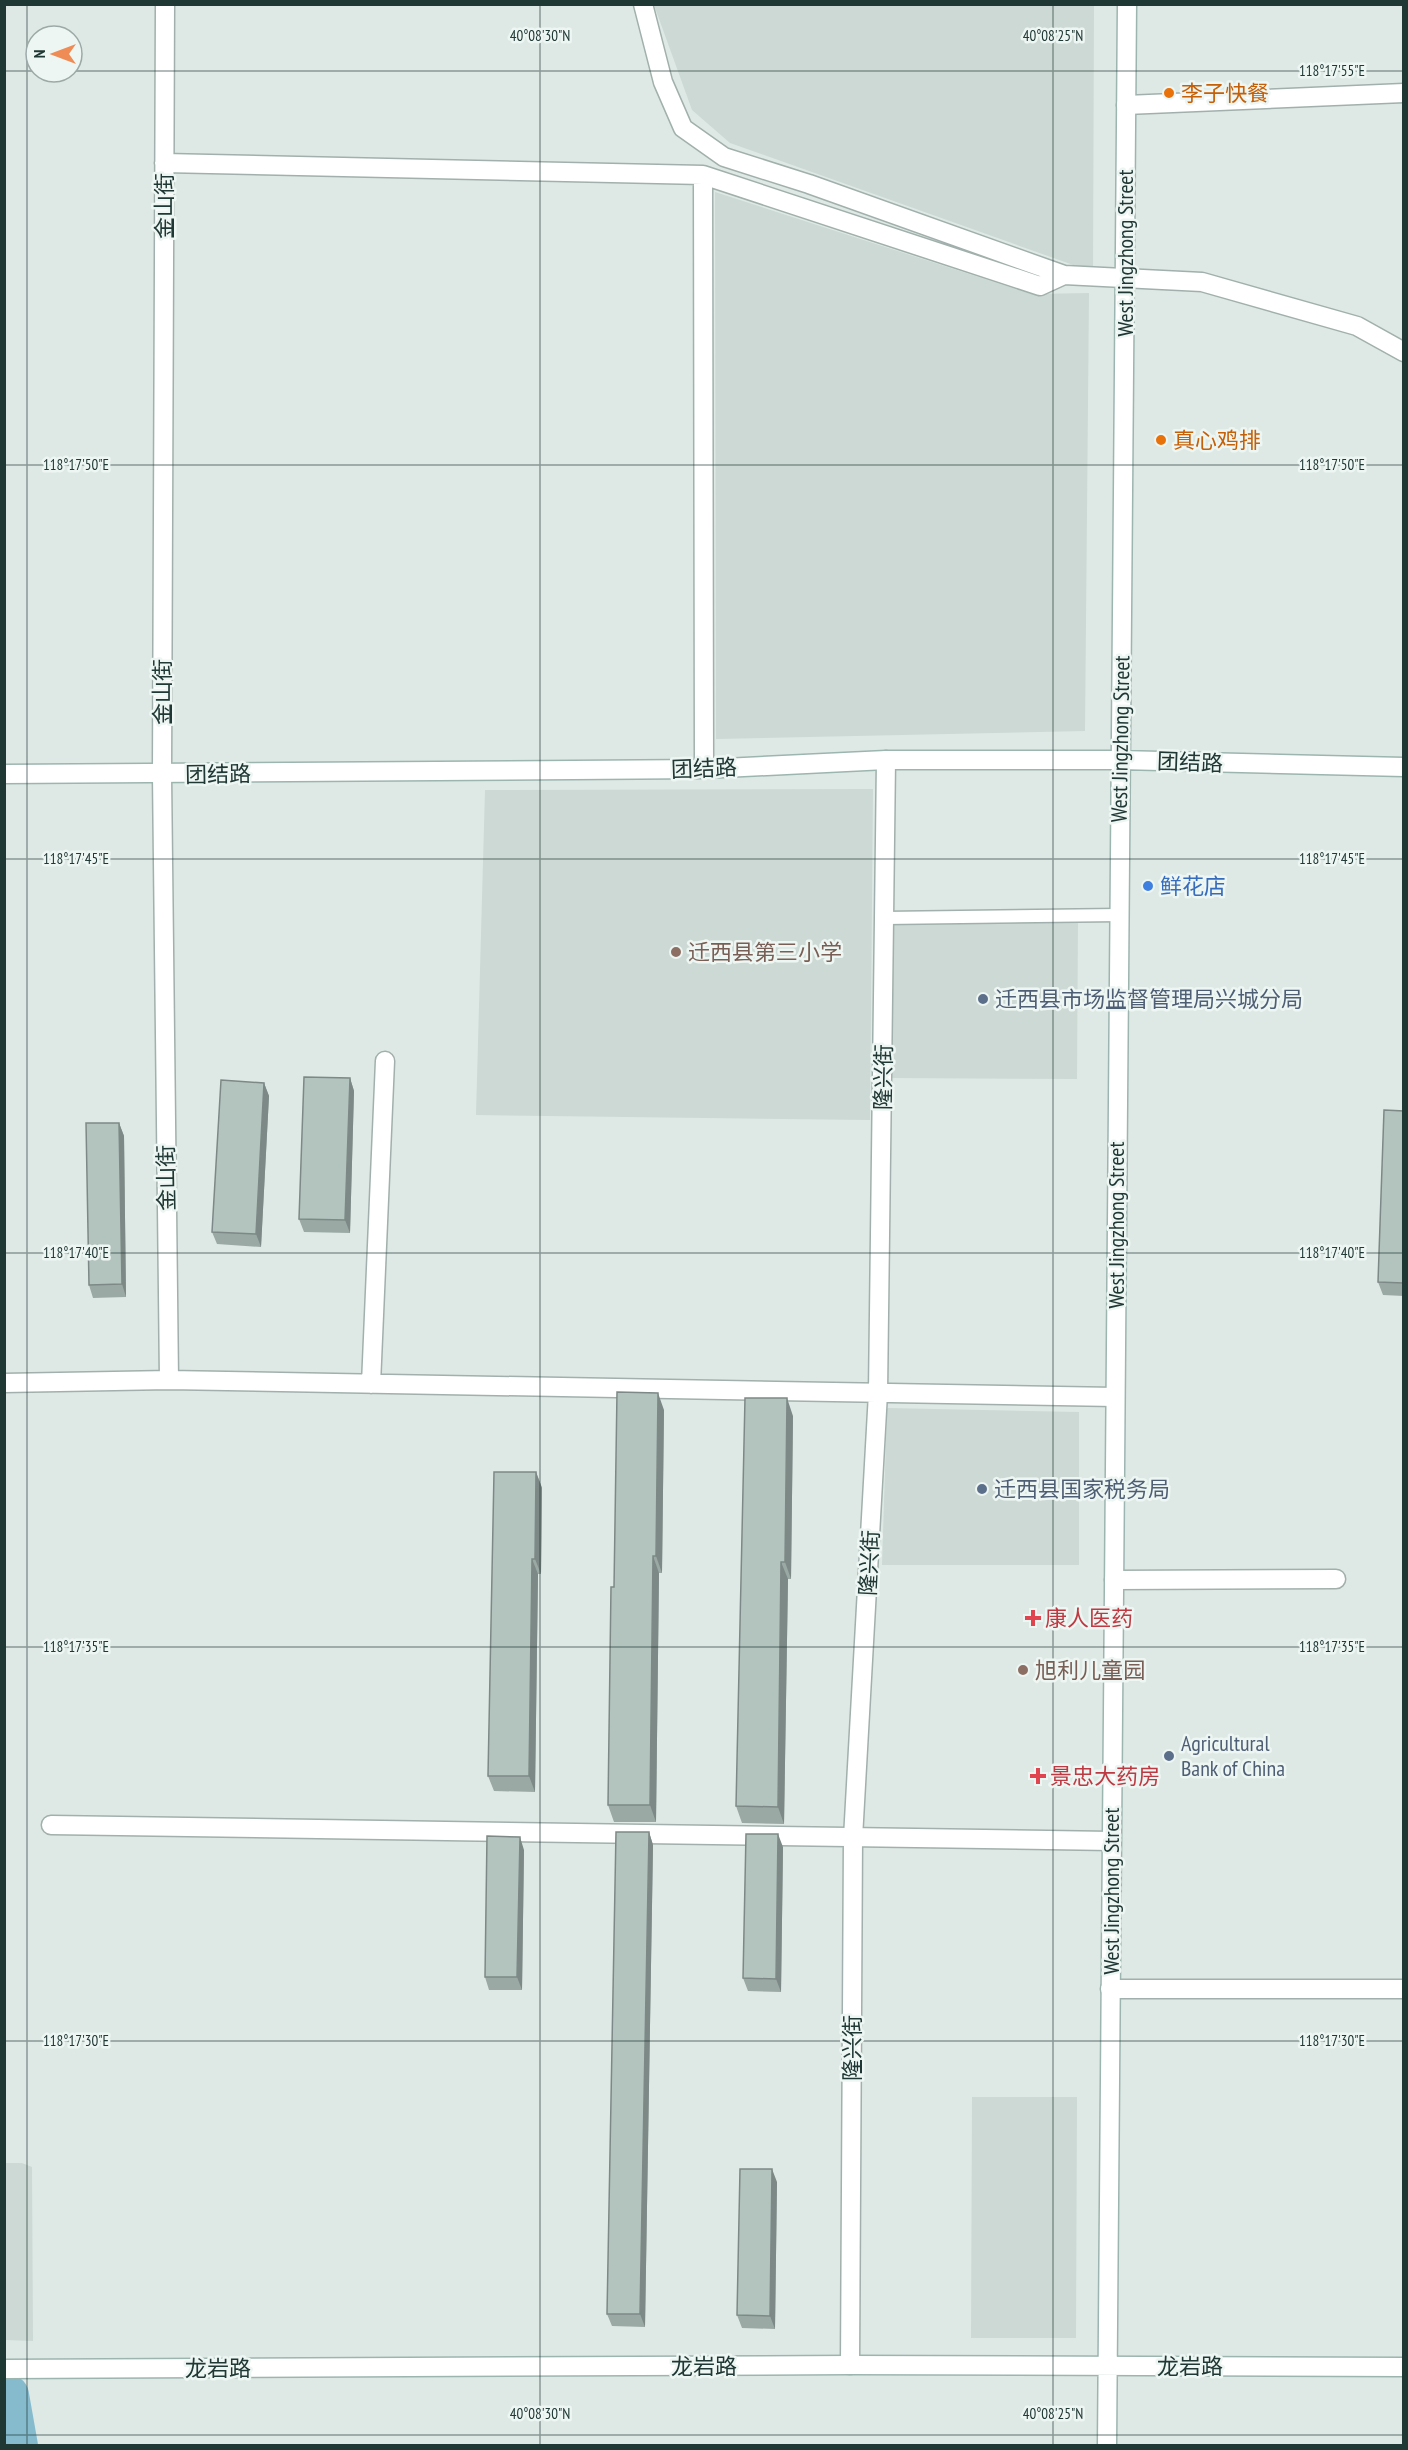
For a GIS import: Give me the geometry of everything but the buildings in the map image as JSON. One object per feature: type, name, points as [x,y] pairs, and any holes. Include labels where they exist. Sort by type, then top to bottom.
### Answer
[{"type":"street","name":"金山街","points":[[165,4],[162,775],[169,1380]]},
{"type":"street","points":[[643,4],[663,82],[682,128],[724,157],[809,184],[1064,275],[1202,282],[1357,326],[1404,352]]},
{"type":"street","name":"West Jingzhong Street","points":[[1107,2445],[1127,4]]},
{"type":"street","points":[[1126,105],[1404,93]]},
{"type":"street","points":[[164,163],[703,176],[1040,286],[1064,275]]},
{"type":"street","points":[[703,176],[704,769]]},
{"type":"street","name":"团结路","points":[[4,774],[162,775],[704,769],[886,760],[1120,760],[1404,767]]},
{"type":"street","name":"隆兴街","points":[[850,2365],[853,1838],[878,1393],[886,760]]},
{"type":"street","points":[[371,1384],[385,1061]]},
{"type":"street","points":[[4,1383],[169,1380],[1115,1397]]},
{"type":"street","points":[[1114,1580],[1336,1579]]},
{"type":"street","points":[[51,1826],[1111,1841]]},
{"type":"street","points":[[1110,1989],[1404,1989]]},
{"type":"street","name":"龙岩路","points":[[4,2369],[850,2365],[1404,2367]]},
{"type":"lane","points":[[885,918],[1119,915]]},
{"type":"shaded area","points":[[654,5],[1094,5],[1093,272],[730,143],[692,110]]},
{"type":"shaded area","points":[[715,192],[1031,294],[1089,293],[1085,731],[716,739]]},
{"type":"shaded area","name":"迁西县第三小学","points":[[873,789],[870,1120],[476,1115],[485,790]]},
{"type":"shaded area","name":"迁西县市场监督管理局兴城分局","points":[[1078,918],[1077,1079],[888,1078],[890,920]]},
{"type":"shaded area","name":"迁西县国家税务局","points":[[887,1408],[1079,1412],[1079,1565],[882,1565]]},
{"type":"shaded area","points":[[972,2097],[1077,2097],[1076,2338],[971,2338]]},
{"type":"shaded area","points":[[5,2163],[22,2163],[32,2167],[33,2341],[5,2340]]},
{"type":"waterway","points":[[9,2395],[18,2446]]},
{"type":"place","name":"李子快餐","points":[[1169,93]]},
{"type":"place","name":"真心鸡排","points":[[1161,440]]},
{"type":"place","name":"鲜花店","points":[[1148,886]]},
{"type":"place","name":"迁西县第三小学","points":[[676,952]]},
{"type":"place","name":"迁西县市场监督管理局兴城分局","points":[[983,999]]},
{"type":"place","name":"迁西县国家税务局","points":[[982,1489]]},
{"type":"place","name":"康人医药","points":[[1033,1618]]},
{"type":"place","name":"旭利儿童园","points":[[1023,1670]]},
{"type":"place","name":"Agricultural Bank of China","points":[[1169,1756]]},
{"type":"place","name":"景忠大药房","points":[[1038,1776]]}]
